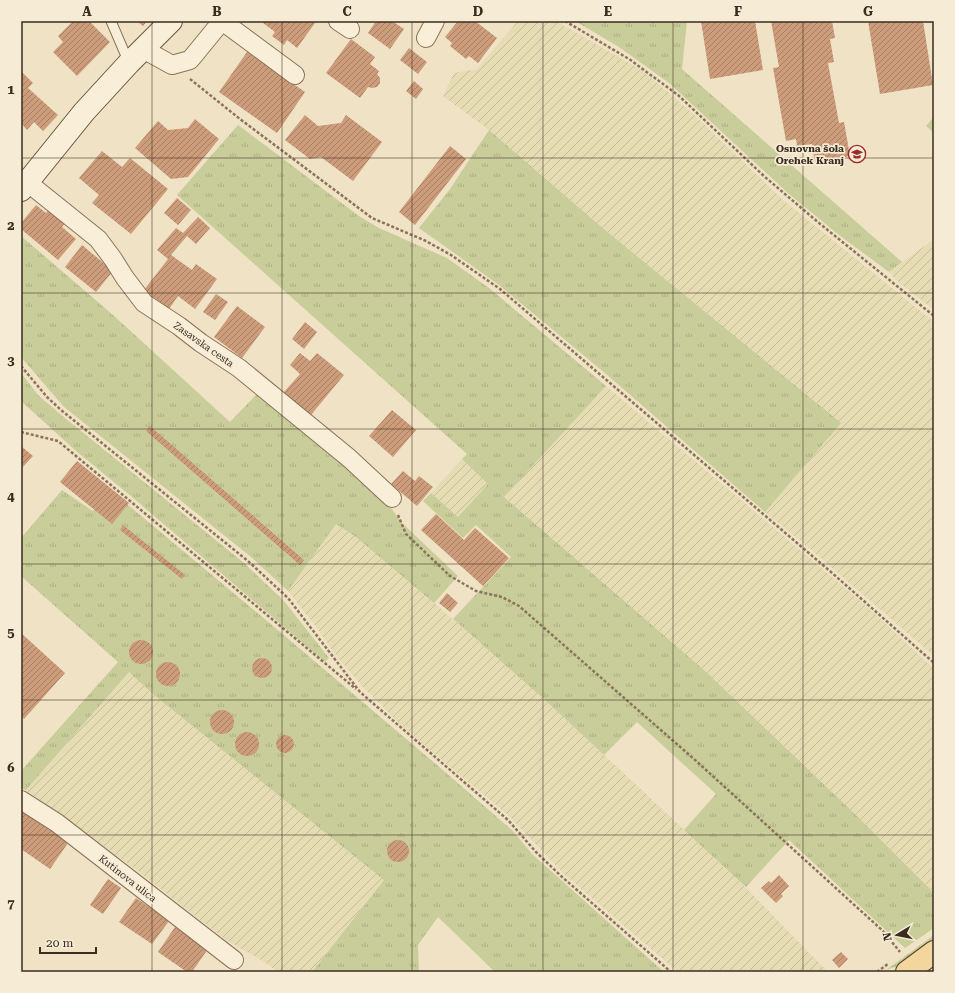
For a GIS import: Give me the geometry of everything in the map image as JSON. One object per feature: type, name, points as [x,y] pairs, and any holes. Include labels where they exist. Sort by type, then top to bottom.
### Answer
[{"type":"main road","points":[[904,963],[934,952]]},
{"type":"street","name":"Zasavska cesta","points":[[171,21],[84,112],[24,186],[98,239],[144,303],[239,368],[349,458],[392,498]]},
{"type":"street","points":[[136,56],[172,65],[190,60],[222,21],[295,76]]},
{"type":"street","points":[[426,38],[435,21]]},
{"type":"street","name":"Kutinova ulica","points":[[21,800],[57,824],[234,960]]},
{"type":"lane","points":[[111,21],[136,56]]},
{"type":"path","points":[[566,21],[629,59],[678,95],[771,182],[934,316]]},
{"type":"path","points":[[172,65],[240,119],[372,218],[426,242],[451,256],[500,290],[825,567],[934,663]]},
{"type":"path","points":[[21,366],[47,398],[248,561],[288,598],[360,692]]},
{"type":"path","points":[[21,432],[58,441],[360,692],[508,820],[536,852],[561,876],[671,972]]},
{"type":"path","points":[[392,498],[406,534],[450,576],[476,591],[502,597],[519,606],[694,759],[883,931],[904,963]]},
{"type":"shaded area","points":[[518,21],[556,21],[643,71],[690,111],[783,200],[934,322],[934,656],[808,547],[765,512],[840,423],[605,230],[489,130],[443,96],[454,73],[477,69]]},
{"type":"shaded area","points":[[934,239],[934,310],[897,281],[889,272]]},
{"type":"shaded area","points":[[606,386],[872,611],[934,669],[934,893],[857,816],[504,497]]},
{"type":"shaded area","points":[[462,459],[489,484],[458,517],[431,493]]},
{"type":"shaded area","points":[[336,524],[356,537],[545,700],[739,881],[828,972],[678,972],[564,874],[508,815],[399,723],[362,686],[338,658],[288,591]]},
{"type":"shaded area","points":[[129,672],[154,695],[384,880],[312,972],[278,972],[263,961],[226,940],[138,871],[26,790]]},
{"type":"green space","points":[[575,21],[687,21],[682,69],[902,262],[889,272],[839,235],[789,194],[669,83],[619,47]]},
{"type":"green space","points":[[934,117],[934,133],[926,126]]},
{"type":"green space","points":[[238,125],[359,216],[379,228],[447,258],[489,288],[606,386],[504,497],[705,671],[857,816],[934,893],[934,928],[905,948],[789,840],[746,887],[684,830],[716,794],[637,722],[604,755],[545,700],[453,619],[511,557],[476,525],[463,538],[423,501],[431,493],[458,517],[488,484],[462,459],[467,454],[177,195]]},
{"type":"green space","points":[[489,130],[605,230],[841,423],[765,512],[606,374],[499,285],[419,228],[450,189]]},
{"type":"green space","points":[[21,236],[113,315],[230,422],[257,394],[375,486],[402,523],[458,576],[434,603],[356,537],[336,524],[288,591],[251,557],[63,406],[21,357]]},
{"type":"green space","points":[[21,373],[38,395],[60,414],[244,563],[284,601],[329,658],[325,662],[76,451],[21,401]]},
{"type":"green space","points":[[109,489],[279,631],[513,831],[532,854],[664,972],[495,972],[438,917],[418,945],[419,972],[312,972],[384,880],[154,695],[129,672],[26,790],[21,788],[21,771],[118,662],[21,576],[21,538],[62,490],[93,511]]},
{"type":"green space","points":[[934,935],[934,942],[901,965],[886,970]]},
{"type":"building","points":[[73,21],[89,21],[110,42],[77,76],[53,52],[63,42],[58,36]]},
{"type":"building","points":[[137,21],[147,21],[143,26]]},
{"type":"building","points":[[265,21],[312,21],[315,23],[297,48],[287,40],[284,45],[272,36],[275,32],[263,23]]},
{"type":"building","points":[[376,21],[392,21],[404,29],[390,49],[368,33]]},
{"type":"building","points":[[458,21],[475,21],[497,38],[478,63],[469,56],[466,59],[450,46],[452,43],[445,37]]},
{"type":"building","points":[[701,21],[755,21],[763,70],[710,79]]},
{"type":"building","points":[[771,21],[832,21],[835,38],[830,39],[834,62],[828,63],[839,123],[844,122],[850,156],[815,163],[812,144],[797,146],[796,139],[786,141],[773,68],[779,67]]},
{"type":"building","points":[[868,21],[923,21],[933,85],[880,94]]},
{"type":"building","points":[[351,39],[375,57],[370,64],[379,71],[377,74],[380,78],[380,83],[377,87],[368,87],[360,98],[326,73]]},
{"type":"building","points":[[409,48],[427,62],[418,74],[400,60]]},
{"type":"building","points":[[247,52],[305,92],[277,133],[219,92]]},
{"type":"building","points":[[21,71],[33,83],[28,88],[58,115],[43,131],[34,122],[27,130],[21,123]]},
{"type":"building","points":[[414,81],[423,89],[416,99],[406,91]]},
{"type":"building","points":[[305,115],[318,126],[341,123],[346,115],[382,142],[353,181],[321,157],[310,159],[285,140]]},
{"type":"building","points":[[195,119],[219,139],[188,177],[171,179],[135,148],[158,121],[168,130],[188,128]]},
{"type":"building","points":[[450,146],[466,159],[415,225],[399,212]]},
{"type":"building","points":[[102,151],[122,167],[130,158],[168,189],[131,234],[92,203],[99,195],[79,178]]},
{"type":"building","points":[[177,198],[191,210],[178,225],[164,213]]},
{"type":"building","points":[[36,205],[46,213],[49,209],[65,223],[62,227],[76,239],[58,260],[21,229],[21,223]]},
{"type":"building","points":[[198,217],[210,228],[196,244],[187,236],[171,255],[192,270],[196,264],[217,279],[195,309],[178,296],[169,309],[144,290],[168,259],[157,250],[176,228],[183,233]]},
{"type":"building","points":[[82,245],[113,271],[96,292],[65,267]]},
{"type":"building","points":[[216,294],[228,302],[215,320],[203,312]]},
{"type":"building","points":[[237,306],[265,327],[242,358],[214,337]]},
{"type":"building","points":[[305,322],[317,332],[304,349],[292,339]]},
{"type":"building","points":[[300,353],[310,361],[317,353],[344,375],[311,415],[284,392],[300,374],[290,365]]},
{"type":"building","points":[[392,410],[416,430],[393,457],[369,436]]},
{"type":"building","points":[[150,426],[304,560],[300,565],[146,431]]},
{"type":"building","points":[[21,446],[33,456],[21,469]]},
{"type":"building","points":[[77,461],[129,503],[112,524],[60,482]]},
{"type":"building","points":[[403,471],[415,481],[419,476],[433,487],[417,506],[391,484]]},
{"type":"building","points":[[436,514],[464,540],[475,528],[509,558],[483,586],[421,530]]},
{"type":"building","points":[[123,525],[185,575],[182,579],[120,530]]},
{"type":"building","points":[[447,593],[458,603],[450,612],[439,603]]},
{"type":"building","points":[[21,633],[65,673],[24,719],[21,716]]},
{"type":"building","points":[[141,640],[149,644],[153,652],[149,660],[141,664],[133,660],[129,652],[133,644]]},
{"type":"building","points":[[262,658],[269,661],[272,668],[269,675],[262,678],[255,675],[252,668],[255,661]]},
{"type":"building","points":[[168,662],[176,666],[180,674],[176,682],[168,686],[160,682],[156,674],[160,666]]},
{"type":"building","points":[[222,710],[227,711],[233,717],[233,727],[227,733],[222,734],[217,733],[211,727],[210,722],[211,717],[217,711]]},
{"type":"building","points":[[247,732],[252,733],[258,739],[258,749],[252,755],[247,756],[242,755],[236,749],[235,744],[236,739],[242,733]]},
{"type":"building","points":[[281,735],[289,735],[294,740],[292,751],[289,753],[281,753],[276,748],[276,740]]},
{"type":"building","points":[[21,810],[68,843],[50,869],[21,849]]},
{"type":"building","points":[[398,840],[406,843],[409,851],[406,859],[398,862],[390,859],[387,851],[390,843]]},
{"type":"building","points":[[779,875],[789,886],[781,894],[783,896],[776,903],[761,888],[769,881],[771,883]]},
{"type":"building","points":[[108,879],[121,888],[103,914],[90,905]]},
{"type":"building","points":[[136,898],[169,921],[152,944],[119,922]]},
{"type":"building","points":[[175,927],[208,949],[192,972],[187,972],[158,952]]},
{"type":"building","points":[[841,952],[848,959],[839,968],[832,960]]},
{"type":"place","name":"Osnovna šola Orehek Kranj","points":[[857,154]]}]
